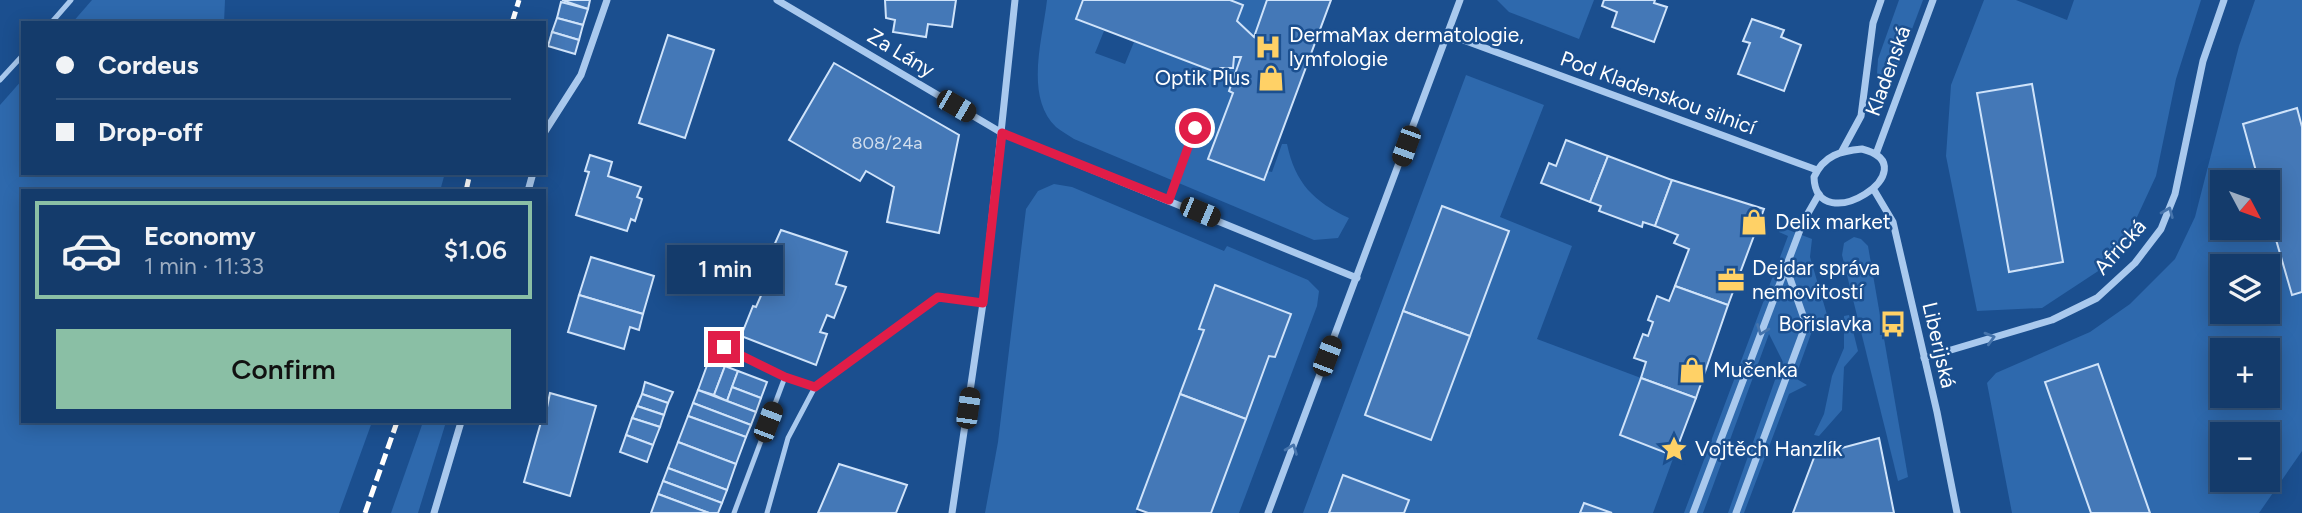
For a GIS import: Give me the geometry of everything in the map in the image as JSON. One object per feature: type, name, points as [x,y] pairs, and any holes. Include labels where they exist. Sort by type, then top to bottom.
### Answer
[{"type":"street","points":[[546,130],[581,75],[607,0]]},
{"type":"street","name":"Za Lány","points":[[777,0],[1002,133],[1357,278]]},
{"type":"street","points":[[952,513],[983,303],[1015,0]]},
{"type":"street","points":[[1268,513],[1460,0]]},
{"type":"street","name":"Kladenská","points":[[1842,151],[1861,116],[1873,23],[1881,0]]},
{"type":"street","name":"Kladenská","points":[[1876,154],[1933,0]]},
{"type":"street","name":"Africká","points":[[1924,358],[2052,320],[2097,298],[2135,263],[2161,229],[2175,194],[2203,61],[2224,0]]},
{"type":"street","name":"Pod Kladenskou silnicí","points":[[1447,34],[1817,170]]},
{"type":"street","points":[[1862,149],[1876,154],[1881,160],[1884,173],[1874,190],[1845,202],[1829,201],[1819,194],[1814,184],[1822,162],[1842,151],[1862,149]]},
{"type":"street","name":"Liberijská","points":[[1874,190],[1893,222],[1957,513]]},
{"type":"street","points":[[1693,513],[1803,222],[1819,194]]},
{"type":"street","points":[[1736,513],[1806,324],[1786,266]]},
{"type":"street","points":[[434,513],[461,423]]},
{"type":"lane","points":[[53,21],[71,0]]},
{"type":"lane","points":[[0,80],[21,57]]},
{"type":"lane","points":[[1169,200],[1195,128]]},
{"type":"lane","points":[[767,513],[788,438],[815,387],[938,297],[983,303]]},
{"type":"lane","points":[[724,347],[785,377],[815,387]]},
{"type":"lane","points":[[734,513],[785,377]]},
{"type":"shaded area","points":[[92,0],[225,0],[224,21],[74,21]]},
{"type":"shaded area","points":[[1047,0],[1082,0],[1076,19],[1104,31],[1095,53],[1125,64],[1134,42],[1218,72],[1220,68],[1233,68],[1234,57],[1241,57],[1229,91],[1233,93],[1267,171],[1272,172],[1282,144],[1287,144],[1295,170],[1308,190],[1326,205],[1349,218],[1338,238],[1314,240],[1074,139],[1056,127],[1046,114],[1038,83]]},
{"type":"shaded area","points":[[1230,0],[1267,0],[1254,37],[1237,21],[1243,5]]},
{"type":"shaded area","points":[[1497,0],[1594,0],[1579,39],[1509,12]]},
{"type":"shaded area","points":[[1899,0],[1923,0],[1894,77],[1877,74],[1878,59]]},
{"type":"shaded area","points":[[1984,0],[2016,0],[2067,20],[2074,0],[2201,0],[2176,79],[2156,176],[2118,258],[2042,308],[1977,311],[1946,156],[1951,85]],"holes":[[[2031,84],[2063,262],[2009,272],[1977,93]]]},
{"type":"shaded area","points":[[2255,0],[2302,0],[2302,127],[2297,108],[2243,123],[2256,170],[2210,170],[2210,240],[2276,240],[2280,254],[2210,254],[2210,324],[2280,324],[2280,254],[2291,293],[2302,292],[2302,451],[2280,483],[2280,422],[2210,422],[2210,492],[2274,492],[2259,513],[2150,513],[2097,364],[2045,382],[2091,513],[2012,513],[1987,383],[1996,373],[2090,332],[2130,304],[2175,259],[2195,217],[2239,46]]},
{"type":"shaded area","points":[[1466,75],[1544,105],[1500,217],[1572,246],[1537,339],[1641,378],[1620,435],[1674,456],[1653,513],[1612,513],[1584,503],[1580,513],[1404,513],[1409,500],[1343,475],[1329,513],[1303,513]],"holes":[[[1442,207],[1508,231],[1431,440],[1365,415]]]},
{"type":"shaded area","points":[[21,81],[21,175],[444,175],[441,189],[21,189],[21,423],[372,423],[339,513],[0,513],[0,105]]},
{"type":"shaded area","points":[[1054,184],[1072,187],[1224,251],[1227,246],[1308,280],[1319,291],[1317,306],[1239,513],[1211,513],[1269,356],[1275,357],[1215,286],[1199,328],[1204,330],[1136,513],[985,513],[998,442],[1026,209],[1038,191]]},
{"type":"shaded area","points":[[1781,227],[1812,239],[1810,257],[1828,318],[1827,323],[1816,320],[1795,378],[1807,385],[1789,394],[1744,513],[1728,513],[1782,360],[1769,334],[1703,513],[1684,513],[1788,236],[1779,232]]},
{"type":"shaded area","points":[[1854,237],[1861,239],[1868,246],[1908,477],[1898,481],[1842,255],[1844,243]]},
{"type":"shaded area","points":[[1849,315],[1858,351],[1844,367],[1842,410],[1819,436],[1814,435],[1824,414],[1832,376],[1844,348],[1844,316]]},
{"type":"shaded area","points":[[423,423],[446,423],[418,513],[391,513]]},
{"type":"building","points":[[562,0],[590,0],[588,9]]},
{"type":"building","points":[[885,0],[956,0],[952,27],[928,24],[926,37],[893,32],[895,20],[886,18]]},
{"type":"building","points":[[1083,0],[1230,0],[1243,5],[1237,21],[1254,37],[1267,0],[1331,0],[1264,180],[1208,159],[1233,93],[1229,91],[1241,57],[1234,57],[1233,68],[1220,68],[1218,73],[1076,19]]},
{"type":"building","points":[[1604,0],[1655,0],[1654,3],[1667,7],[1654,42],[1612,27],[1617,12],[1602,6]]},
{"type":"building","points":[[561,2],[588,9],[583,25],[557,18]]},
{"type":"building","points":[[557,18],[583,25],[579,40],[552,32]]},
{"type":"building","points":[[1752,19],[1784,30],[1781,37],[1801,45],[1784,91],[1738,74],[1750,43],[1743,41]]},
{"type":"building","points":[[552,32],[579,40],[575,54],[548,46]]},
{"type":"building","points":[[668,35],[714,50],[685,138],[639,123]]},
{"type":"building","points":[[834,63],[959,135],[939,233],[887,222],[894,187],[866,171],[860,181],[789,140]]},
{"type":"building","points":[[2032,84],[2063,262],[2009,272],[1977,93]]},
{"type":"building","points":[[2297,108],[2302,127],[2302,292],[2292,295],[2276,240],[2280,240],[2280,170],[2256,170],[2243,124]]},
{"type":"building","points":[[1566,140],[1608,156],[1590,202],[1541,183],[1549,163],[1556,166]]},
{"type":"building","points":[[590,155],[612,162],[608,176],[641,187],[637,197],[642,199],[635,221],[631,219],[627,231],[576,215],[589,172],[585,171]]},
{"type":"building","points":[[1608,156],[1672,180],[1655,226],[1643,222],[1642,227],[1599,211],[1601,206],[1590,202]]},
{"type":"building","points":[[1672,180],[1764,209],[1728,305],[1675,286],[1689,249],[1674,243],[1678,235],[1655,226]]},
{"type":"building","points":[[1442,206],[1509,231],[1470,336],[1403,311]]},
{"type":"building","points":[[781,230],[847,252],[836,284],[846,287],[834,318],[827,315],[820,332],[827,334],[816,365],[741,336],[753,306],[756,307],[763,291],[755,288]]},
{"type":"building","points":[[591,257],[654,276],[643,314],[579,295]]},
{"type":"building","points":[[1215,285],[1291,314],[1275,357],[1269,356],[1246,419],[1180,394],[1204,330],[1199,329]]},
{"type":"building","points":[[1675,286],[1728,305],[1696,398],[1641,378],[1646,362],[1634,358],[1643,334],[1648,336],[1653,322],[1648,320],[1657,296],[1669,301]]},
{"type":"building","points":[[579,295],[643,314],[639,330],[630,327],[624,349],[568,332]]},
{"type":"building","points":[[1403,311],[1470,336],[1431,440],[1365,415]]},
{"type":"building","points":[[709,360],[725,366],[714,395],[698,390]]},
{"type":"building","points":[[2098,364],[2150,513],[2091,513],[2045,382]]},
{"type":"building","points":[[725,366],[738,371],[727,401],[714,395]]},
{"type":"building","points":[[738,371],[767,382],[761,398],[732,387]]},
{"type":"building","points":[[1641,378],[1696,398],[1674,456],[1620,435]]},
{"type":"building","points":[[645,382],[673,392],[668,403],[642,394]]},
{"type":"building","points":[[732,387],[761,398],[756,412],[727,401]]},
{"type":"building","points":[[698,390],[756,412],[751,425],[693,403]]},
{"type":"building","points":[[550,393],[596,406],[570,496],[524,482],[541,423],[546,423]]},
{"type":"building","points":[[642,394],[668,403],[664,415],[637,406]]},
{"type":"building","points":[[1180,394],[1246,419],[1211,513],[1148,513],[1137,509]]},
{"type":"building","points":[[693,403],[751,425],[746,437],[688,416]]},
{"type":"building","points":[[637,406],[664,415],[660,427],[632,418]]},
{"type":"building","points":[[688,416],[746,437],[736,464],[678,442]]},
{"type":"building","points":[[632,418],[660,427],[653,445],[626,435]]},
{"type":"building","points":[[626,435],[653,445],[647,462],[620,452]]},
{"type":"building","points":[[1879,438],[1894,513],[1793,513],[1815,455]]},
{"type":"building","points":[[678,442],[736,464],[727,490],[668,468]]},
{"type":"building","points":[[839,464],[907,485],[896,513],[818,513]]},
{"type":"building","points":[[668,468],[727,490],[722,503],[663,481]]},
{"type":"building","points":[[1343,475],[1409,500],[1404,513],[1329,513]]},
{"type":"building","points":[[663,481],[722,503],[718,513],[709,513],[658,494]]},
{"type":"building","points":[[658,494],[709,513],[651,513]]},
{"type":"building","points":[[1584,503],[1612,513],[1580,513]]},
{"type":"railway","points":[[513,21],[519,0]]},
{"type":"railway","points":[[466,189],[470,175]]},
{"type":"railway","points":[[365,513],[397,423]]},
{"type":"place","name":"DermaMax dermatologie, lymfologie","points":[[1268,47]]},
{"type":"place","name":"Optik Plus","points":[[1271,78]]},
{"type":"place","name":"Delix market","points":[[1754,222]]},
{"type":"place","name":"Dejdar správa nemovitostí","points":[[1731,280]]},
{"type":"place","name":"Bořislavka","points":[[1893,324]]},
{"type":"place","name":"Mučenka","points":[[1692,370]]},
{"type":"place","name":"Vojtěch Hanzlík","points":[[1674,449]]},
{"type":"route","points":[[724,347],[785,377],[815,387],[938,297],[983,303],[1002,133],[1169,200],[1195,128]]}]
